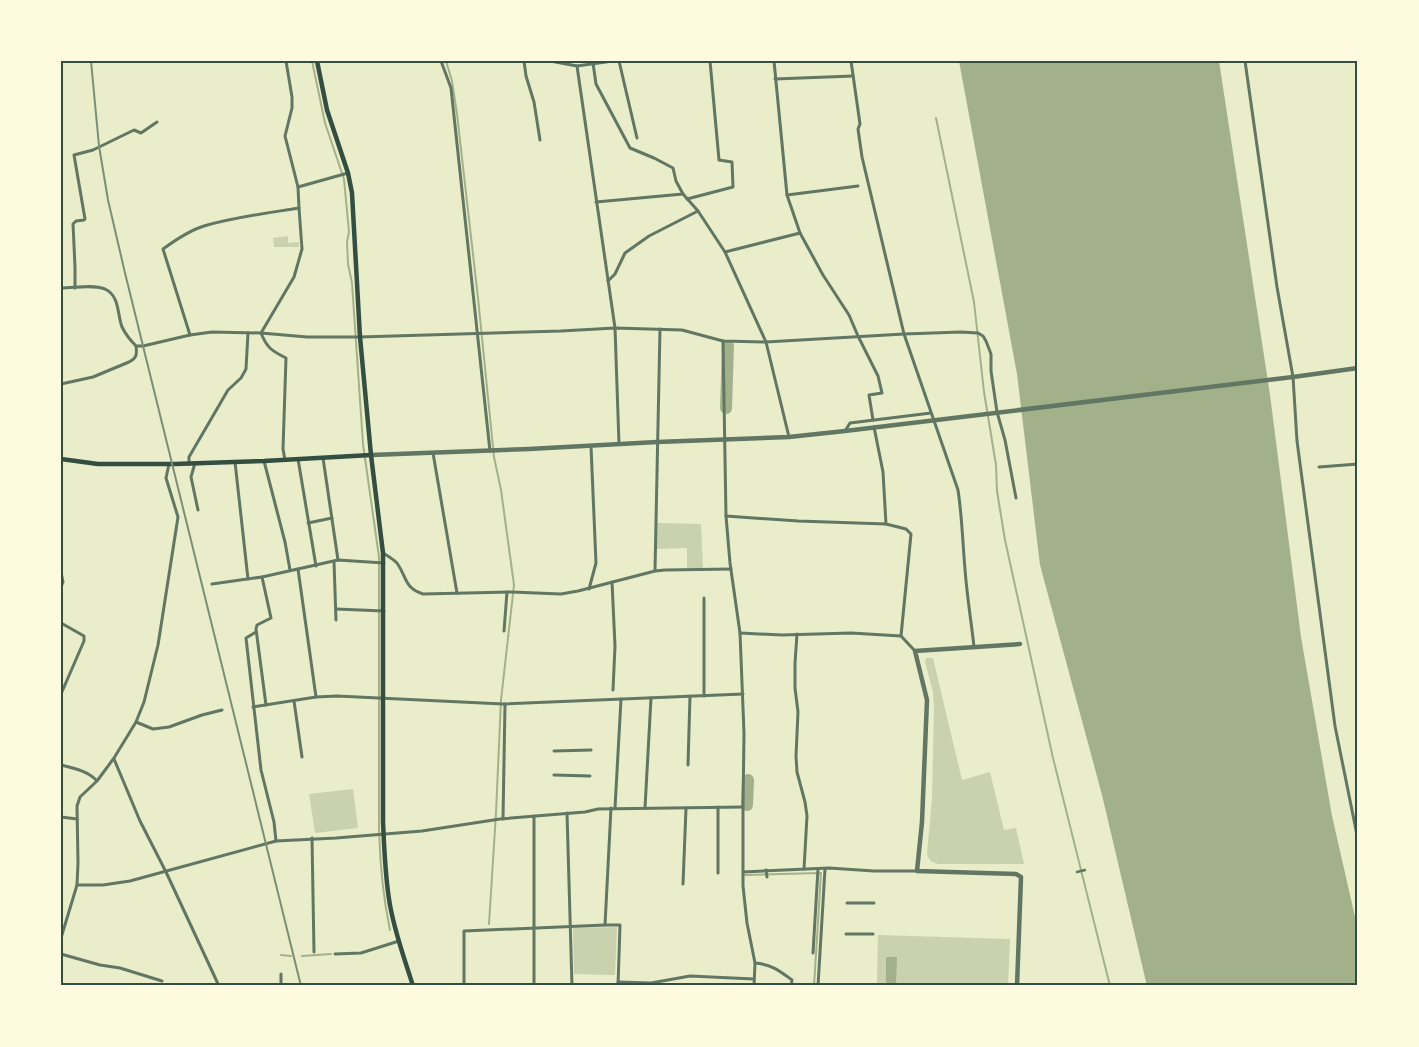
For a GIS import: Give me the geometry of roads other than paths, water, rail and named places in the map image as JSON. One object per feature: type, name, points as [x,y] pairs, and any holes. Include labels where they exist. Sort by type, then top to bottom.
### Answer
[{"type":"main road","points":[[317,61],[326,110],[348,173],[352,193],[360,337],[371,455],[384,563],[383,834],[389,899],[399,941],[413,986]]},
{"type":"main road","points":[[61,459],[98,464],[190,464],[371,455]]},
{"type":"street","points":[[261,333],[294,277],[302,249],[298,187],[285,136],[292,108],[286,61]]},
{"type":"street","points":[[441,61],[451,88],[480,334],[490,450]]},
{"type":"street","points":[[524,61],[526,76],[534,102],[540,140]]},
{"type":"street","points":[[550,61],[577,66],[613,61]]},
{"type":"street","points":[[618,61],[637,138]]},
{"type":"street","points":[[688,199],[733,187],[732,162],[719,160],[710,61]]},
{"type":"street","points":[[774,61],[787,195],[800,233],[823,275],[849,315],[878,376],[882,393],[869,395],[873,420]]},
{"type":"street","points":[[851,61],[860,124],[858,129],[862,157],[904,334],[958,490],[974,647]]},
{"type":"street","points":[[1245,61],[1275,278],[1293,377],[1297,441],[1333,716],[1358,840]]},
{"type":"street","points":[[593,64],[596,84],[630,148],[673,168],[676,180],[684,194],[698,211],[724,252],[766,342],[790,437]]},
{"type":"street","points":[[577,66],[615,328],[619,444]]},
{"type":"street","points":[[775,80],[853,76]]},
{"type":"street","points":[[75,288],[73,224],[76,221],[85,219],[74,155],[93,150],[134,130],[141,133],[157,122]]},
{"type":"street","points":[[298,187],[348,173]]},
{"type":"street","points":[[787,195],[858,186]]},
{"type":"street","points":[[596,202],[684,194]]},
{"type":"street","points":[[190,335],[163,249],[202,226],[299,208]]},
{"type":"street","points":[[608,282],[615,274],[625,253],[649,236],[698,211]]},
{"type":"street","points":[[724,252],[800,233]]},
{"type":"street","points":[[61,288],[98,288],[111,293],[115,298],[121,324],[126,334],[136,346],[137,355],[129,362],[93,377],[61,384]]},
{"type":"street","points":[[136,346],[146,346],[190,335],[212,332],[248,332],[307,337],[360,337],[615,328],[682,330],[723,340],[766,342],[904,334],[978,333],[983,336],[991,354],[994,412],[1005,440],[1016,498]]},
{"type":"street","points":[[655,571],[660,329]]},
{"type":"street","points":[[190,464],[189,457],[228,390],[241,378],[246,369],[248,332]]},
{"type":"street","points":[[261,333],[265,343],[273,351],[286,358],[283,449],[285,460]]},
{"type":"street","points":[[723,340],[726,516],[740,634],[743,694],[743,886],[747,923],[755,963],[754,986]]},
{"type":"street","points":[[371,455],[790,437],[1358,368]]},
{"type":"street","points":[[485,403],[491,403]]},
{"type":"street","points":[[845,431],[850,423],[931,412]]},
{"type":"street","points":[[874,427],[883,472],[886,524]]},
{"type":"street","points":[[589,588],[596,563],[591,446]]},
{"type":"street","points":[[433,452],[457,593]]},
{"type":"street","points":[[298,458],[316,566]]},
{"type":"street","points":[[323,458],[336,561],[336,620]]},
{"type":"street","points":[[264,461],[285,542],[290,570]]},
{"type":"street","points":[[235,462],[248,579]]},
{"type":"street","points":[[196,463],[191,477],[198,510]]},
{"type":"street","points":[[61,938],[77,885],[77,806],[80,797],[97,781],[136,722],[144,702],[158,645],[178,516],[166,478],[169,464]]},
{"type":"street","points":[[1319,467],[1358,464]]},
{"type":"street","points":[[726,516],[886,524],[906,529],[911,534],[901,636]]},
{"type":"street","points":[[308,523],[332,518]]},
{"type":"street","points":[[383,553],[397,563],[410,587],[414,591],[423,594],[511,592],[561,594],[578,592],[655,571],[731,569]]},
{"type":"street","points":[[212,584],[262,577],[336,561],[384,563]]},
{"type":"street","points":[[298,569],[316,697]]},
{"type":"street","points":[[61,572],[63,582],[61,587]]},
{"type":"street","points":[[262,577],[271,618],[257,625],[256,632],[266,706]]},
{"type":"street","points":[[612,582],[615,646],[613,690]]},
{"type":"street","points":[[504,631],[511,592]]},
{"type":"street","points":[[704,598],[704,696]]},
{"type":"street","points":[[336,609],[384,611]]},
{"type":"street","points":[[61,623],[84,636],[84,641],[61,694]]},
{"type":"street","points":[[256,632],[246,638],[261,770],[274,822],[276,841]]},
{"type":"street","points":[[740,634],[850,633],[901,636],[915,651],[927,700],[922,822],[917,871]]},
{"type":"street","points":[[797,634],[794,663],[798,712],[796,756],[797,772],[807,816],[804,869]]},
{"type":"street","points":[[915,651],[1020,644]]},
{"type":"street","points":[[253,707],[316,697],[337,696],[504,704],[743,694]]},
{"type":"street","points":[[688,765],[690,696]]},
{"type":"street","points":[[645,808],[651,698]]},
{"type":"street","points":[[605,925],[621,699]]},
{"type":"street","points":[[294,701],[302,757]]},
{"type":"street","points":[[501,819],[504,704]]},
{"type":"street","points":[[136,722],[152,729],[169,727],[222,710]]},
{"type":"street","points":[[554,751],[591,750]]},
{"type":"street","points":[[114,758],[140,820],[219,986]]},
{"type":"street","points":[[61,765],[78,769],[93,776],[97,781]]},
{"type":"street","points":[[554,775],[590,776]]},
{"type":"street","points":[[718,807],[718,873]]},
{"type":"street","points":[[77,885],[103,885],[130,881],[276,841],[422,831],[492,820],[585,812],[598,809],[743,807]]},
{"type":"street","points":[[683,884],[686,808]]},
{"type":"street","points":[[567,813],[572,986]]},
{"type":"street","points":[[534,816],[534,986]]},
{"type":"street","points":[[61,817],[77,819]]},
{"type":"street","points":[[312,838],[314,952]]},
{"type":"street","points":[[813,953],[818,869]]},
{"type":"street","points":[[818,986],[825,869]]},
{"type":"street","points":[[743,872],[825,869],[1016,874],[1021,877],[1017,986]]},
{"type":"street","points":[[766,870],[767,876]]},
{"type":"street","points":[[1077,872],[1086,870]]},
{"type":"street","points":[[847,903],[874,903]]},
{"type":"street","points":[[464,986],[464,931],[605,925],[620,925],[618,984],[651,983],[690,976],[754,979]]},
{"type":"street","points":[[846,934],[873,934]]},
{"type":"street","points":[[335,954],[361,953],[399,941]]},
{"type":"street","points":[[61,954],[100,965],[120,968],[162,981]]},
{"type":"street","points":[[755,963],[776,968],[792,980],[792,986]]},
{"type":"street","points":[[281,974],[281,986]]},
{"type":"waterway","points":[[312,61],[325,123],[344,179],[349,232],[347,242],[348,264],[352,283],[363,444],[379,557],[379,830],[382,880],[390,930]]},
{"type":"waterway","points":[[446,61],[452,81],[457,114],[494,457],[501,490],[514,585],[501,700],[489,924]]},
{"type":"waterway","points":[[936,118],[974,302],[984,392],[996,465],[997,491],[1005,540],[1053,758],[1110,986]]},
{"type":"waterway","points":[[726,408],[728,346]]},
{"type":"waterway","points":[[747,805],[748,780]]},
{"type":"waterway","points":[[745,875],[821,873],[814,986]]},
{"type":"waterway","points":[[302,956],[331,954]]},
{"type":"waterway","points":[[281,955],[291,956]]},
{"type":"railway","points":[[91,61],[99,146],[108,200],[301,986]]}]
